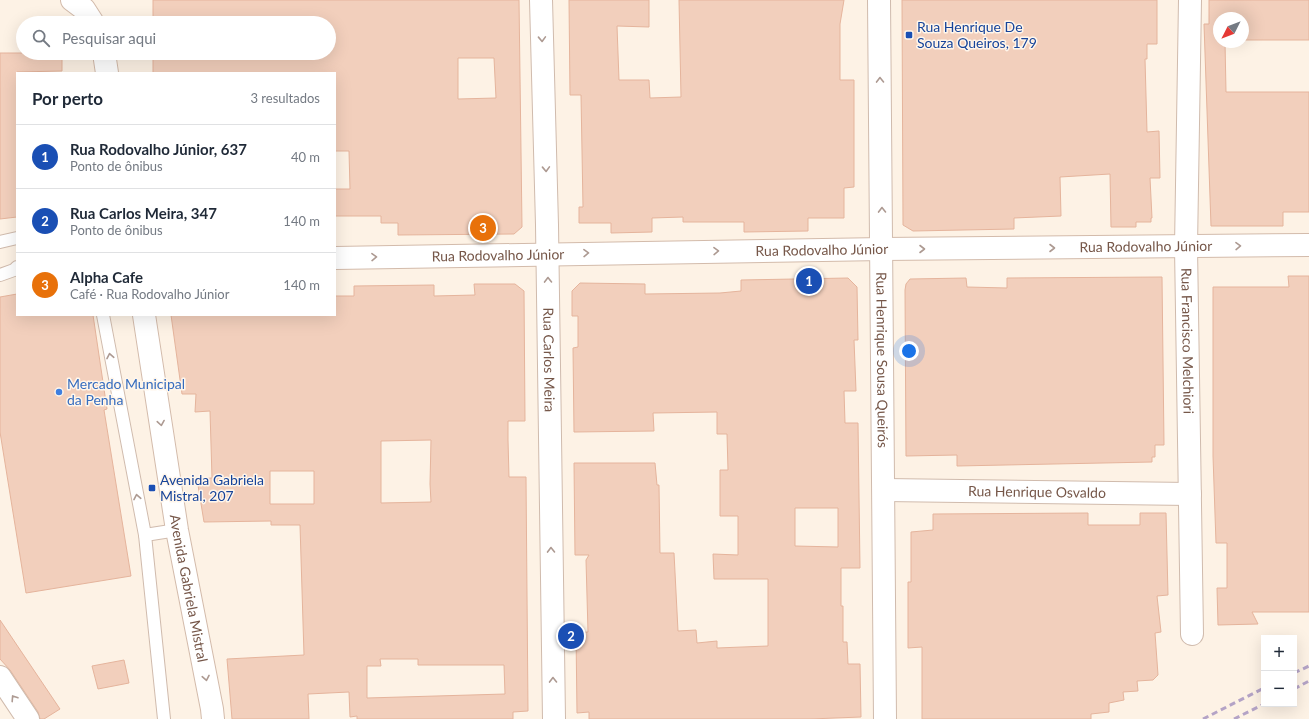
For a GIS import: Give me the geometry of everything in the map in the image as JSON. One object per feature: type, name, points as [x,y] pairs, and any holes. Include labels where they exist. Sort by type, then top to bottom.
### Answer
[{"type":"street","points":[[72,0],[84,9],[88,16]]},
{"type":"street","points":[[96,0],[98,16]]},
{"type":"street","name":"Rua Carlos Meira","points":[[541,0],[547,254],[554,719]]},
{"type":"street","name":"Rua Henrique Sousa Queirós","points":[[879,0],[883,249],[885,719]]},
{"type":"street","name":"Rua Francisco Melchiori","points":[[1190,0],[1186,247],[1192,634]]},
{"type":"street","points":[[105,60],[107,72]]},
{"type":"street","name":"Rua Rodovalho Júnior","points":[[336,258],[883,249],[1309,245]]},
{"type":"street","name":"Avenida Gabriela Mistral","points":[[144,316],[177,530],[213,719]]},
{"type":"street","name":"Rua Henrique Osvaldo","points":[[885,490],[1190,494]]},
{"type":"street","points":[[0,677],[28,719]]},
{"type":"lane","points":[[0,242],[16,238]]},
{"type":"lane","points":[[0,275],[16,268]]},
{"type":"lane","points":[[103,316],[145,535],[164,719]]},
{"type":"lane","points":[[145,535],[177,530]]},
{"type":"building","points":[[153,0],[519,0],[522,227],[514,234],[398,235],[398,223],[381,223],[381,216],[336,216],[336,189],[350,189],[349,151],[336,151],[336,72],[153,72],[153,60],[336,60],[336,16],[153,16]],"holes":[[[458,58],[494,58],[496,98],[458,99]]]},
{"type":"building","points":[[569,0],[649,0],[649,27],[617,26],[619,80],[649,80],[650,98],[681,97],[679,0],[844,0],[840,24],[840,80],[854,80],[854,187],[844,188],[844,218],[808,218],[808,231],[744,232],[744,222],[683,222],[683,217],[652,218],[652,232],[611,233],[611,223],[579,223],[579,207],[583,207],[581,95],[570,95]]},
{"type":"building","points":[[902,0],[1157,0],[1157,44],[1147,44],[1147,59],[1145,59],[1147,132],[1159,131],[1160,178],[1150,178],[1151,222],[1136,222],[1136,227],[1111,227],[1110,174],[1060,177],[1061,216],[1014,218],[1014,229],[913,231],[903,225]]},
{"type":"building","points":[[1209,0],[1309,0],[1309,40],[1249,40],[1249,12],[1213,12],[1213,48],[1225,48],[1226,92],[1309,92],[1309,212],[1283,212],[1283,226],[1211,226],[1204,24],[1209,24]]},
{"type":"building","points":[[0,53],[16,53],[16,60],[62,60],[62,71],[16,72],[16,217],[0,219]]},
{"type":"building","points":[[1288,276],[1309,276],[1309,612],[1252,612],[1258,624],[1218,625],[1217,588],[1227,588],[1227,543],[1216,543],[1213,456],[1213,287],[1289,287]]},
{"type":"building","points":[[1162,277],[1164,445],[1155,445],[1155,457],[1152,457],[1152,462],[957,466],[957,455],[906,456],[905,290],[906,284],[910,279],[966,278],[967,287],[1007,288],[1007,278]]},
{"type":"building","points":[[848,278],[857,287],[858,340],[854,340],[856,391],[844,391],[845,423],[858,423],[860,568],[841,568],[841,606],[843,606],[843,642],[847,642],[848,664],[860,664],[861,717],[810,719],[589,719],[589,712],[577,713],[576,633],[588,632],[586,560],[589,555],[575,555],[574,463],[655,463],[657,485],[659,485],[660,553],[674,553],[678,631],[696,630],[697,643],[717,641],[717,648],[768,646],[768,579],[714,579],[713,554],[738,555],[738,516],[720,516],[720,470],[728,470],[727,434],[717,434],[717,412],[653,413],[654,431],[574,432],[573,348],[578,347],[578,316],[572,316],[572,291],[580,283],[645,284],[645,294],[720,293],[741,291],[741,280]],"holes":[[[795,508],[838,508],[838,547],[795,546]]]},
{"type":"building","points":[[474,284],[515,284],[524,291],[525,421],[508,421],[508,440],[509,477],[526,477],[528,711],[513,712],[513,719],[357,719],[357,716],[350,717],[349,692],[308,694],[309,719],[232,719],[227,659],[304,655],[300,525],[271,525],[271,521],[204,522],[197,479],[212,478],[210,411],[195,412],[196,394],[182,394],[171,316],[336,316],[336,296],[354,296],[354,286],[434,285],[434,296],[475,295]],"holes":[[[431,440],[431,502],[381,503],[381,441]],[[270,471],[314,471],[314,504],[270,504]],[[380,659],[418,659],[418,665],[504,665],[505,694],[367,698],[367,666],[381,666]]]},
{"type":"building","name":"Mercado Municipal da Penha","points":[[16,294],[16,316],[93,316],[107,409],[104,410],[131,576],[26,593],[0,432],[0,297]]},
{"type":"building","points":[[1088,513],[1088,525],[1140,525],[1140,513],[1166,513],[1168,595],[1157,596],[1161,632],[1155,633],[1158,675],[1153,680],[1137,681],[1138,691],[1123,692],[1124,700],[1109,703],[1109,712],[1091,714],[1091,719],[922,719],[922,647],[908,648],[908,582],[911,582],[911,532],[933,530],[933,514]]},
{"type":"building","points":[[0,620],[60,709],[44,719],[40,719],[38,712],[10,670],[0,659]]},
{"type":"building","points":[[124,660],[129,683],[98,689],[92,666]]},
{"type":"railway","points":[[1297,672],[1309,666]]},
{"type":"railway","points":[[1297,687],[1309,681]]},
{"type":"railway","points":[[1203,719],[1261,690]]},
{"type":"railway","points":[[1234,719],[1261,706]]},
{"type":"place","name":"Rua Henrique De Souza Queiros, 179","points":[[909,35]]},
{"type":"place","name":"Alpha Cafe","points":[[483,228]]},
{"type":"place","name":"Rua Rodovalho Júnior, 637","points":[[809,281]]},
{"type":"place","name":"Mercado Municipal da Penha","points":[[59,392]]},
{"type":"place","name":"Avenida Gabriela Mistral, 207","points":[[152,488]]},
{"type":"place","name":"Rua Carlos Meira, 347","points":[[571,636]]}]
